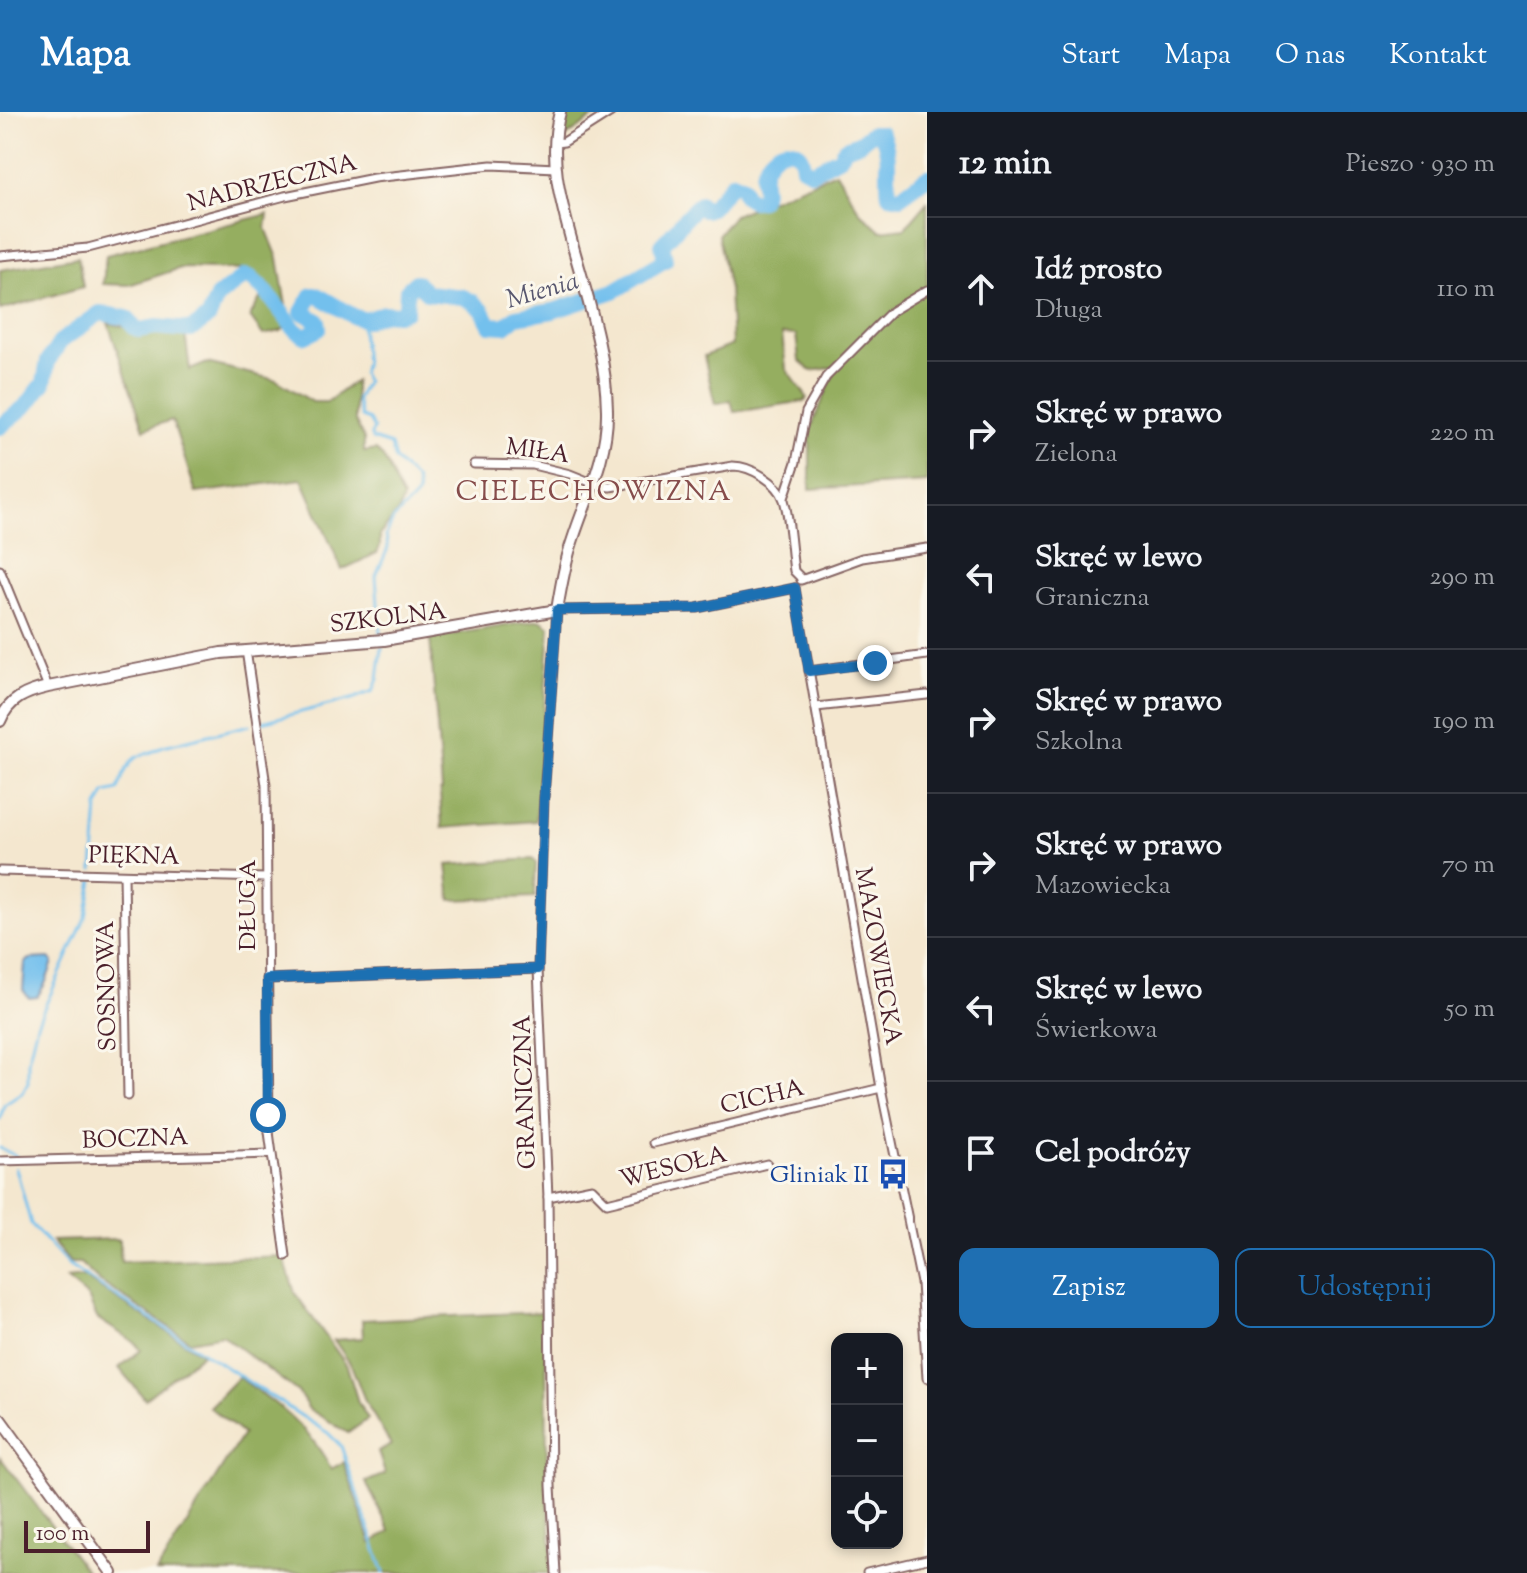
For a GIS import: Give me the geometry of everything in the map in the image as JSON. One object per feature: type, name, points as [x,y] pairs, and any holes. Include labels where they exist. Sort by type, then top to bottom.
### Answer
[{"type":"street","points":[[557,610],[570,549],[602,458],[607,410],[602,353],[559,194],[555,143],[560,112]]},
{"type":"street","points":[[555,143],[564,142],[611,112]]},
{"type":"street","name":"NADRZECZNA","points":[[0,256],[102,245],[285,196],[374,178],[491,165],[556,168]]},
{"type":"street","points":[[802,579],[794,571],[784,498],[796,462],[806,412],[826,377],[892,311],[927,290]]},
{"type":"street","name":"MIŁA","points":[[474,464],[520,463],[610,487],[741,466],[758,472],[784,498]]},
{"type":"street","points":[[795,588],[802,579],[862,558],[927,548]]},
{"type":"street","points":[[0,570],[48,687]]},
{"type":"street","name":"SZKOLNA","points":[[1,715],[20,696],[48,687],[246,650],[384,640],[557,610],[697,608],[795,588]]},
{"type":"street","name":"MAZOWIECKA","points":[[795,588],[881,1088],[921,1283],[927,1378]]},
{"type":"street","name":"GRANICZNA","points":[[556,1573],[551,1486],[548,1197],[538,969],[544,798],[557,610]]},
{"type":"street","name":"DŁUGA","points":[[246,650],[266,785],[270,1154],[286,1256]]},
{"type":"street","points":[[809,671],[927,655]]},
{"type":"street","points":[[816,707],[927,695]]},
{"type":"street","name":"PIĘKNA","points":[[0,871],[266,878]]},
{"type":"street","name":"SOSNOWA","points":[[124,875],[128,1096]]},
{"type":"street","points":[[267,979],[538,969]]},
{"type":"street","name":"CICHA","points":[[653,1143],[881,1088]]},
{"type":"street","name":"BOCZNA","points":[[0,1161],[270,1154]]},
{"type":"street","name":"WESOŁA","points":[[548,1197],[592,1188],[607,1203],[767,1164]]},
{"type":"street","points":[[0,1419],[112,1573]]},
{"type":"street","points":[[867,1573],[927,1559]]},
{"type":"green space","points":[[567,112],[601,112],[566,137],[562,133]]},
{"type":"green space","points":[[836,172],[860,212],[881,231],[905,228],[927,202],[927,482],[810,489],[810,430],[837,367],[811,371],[799,360],[796,335],[782,334],[786,369],[807,397],[805,401],[734,412],[731,400],[715,404],[704,356],[732,345],[729,290],[718,235],[734,215]]},
{"type":"green space","points":[[268,214],[266,228],[278,258],[289,324],[281,331],[263,335],[250,317],[265,289],[246,270],[181,268],[129,285],[103,284],[106,255]]},
{"type":"green space","points":[[78,257],[83,287],[0,310],[0,270]]},
{"type":"green space","points":[[108,323],[138,332],[185,333],[190,370],[207,363],[276,380],[313,402],[327,402],[355,381],[355,421],[364,439],[364,452],[376,450],[381,455],[403,498],[399,511],[380,534],[377,553],[342,570],[302,479],[196,493],[172,420],[144,429]]},
{"type":"green space","points":[[540,620],[550,627],[536,821],[442,828],[430,638]]},
{"type":"green space","points":[[533,859],[536,863],[535,897],[451,900],[447,865]]},
{"type":"green space","points":[[119,1239],[121,1262],[283,1256],[295,1293],[347,1366],[358,1402],[368,1419],[348,1433],[309,1409],[298,1392],[222,1335],[190,1341],[99,1281],[80,1263],[70,1263],[52,1241]]},
{"type":"green space","points":[[83,1277],[202,1354],[145,1399],[119,1368],[141,1350],[97,1318],[88,1297],[66,1279]]},
{"type":"green space","points":[[546,1312],[547,1491],[554,1573],[156,1573],[243,1434],[209,1407],[238,1377],[303,1428],[331,1469],[344,1462],[371,1543],[390,1531],[366,1482],[385,1474],[378,1451],[391,1445],[366,1403],[351,1365],[334,1340],[363,1338],[362,1320]]},
{"type":"green space","points":[[0,1457],[87,1573],[0,1573]]},
{"type":"water","points":[[49,958],[53,962],[45,984],[37,997],[29,998],[23,990],[25,963],[30,959]]},
{"type":"waterway","name":"Mienia","points":[[0,427],[27,405],[44,383],[48,361],[61,341],[100,313],[127,318],[140,330],[156,327],[191,330],[209,317],[217,297],[245,276],[267,293],[296,331],[305,336],[319,329],[318,321],[302,312],[312,295],[366,320],[384,313],[406,311],[407,290],[416,282],[428,293],[463,297],[483,311],[490,325],[505,326],[516,317],[553,311],[614,291],[665,260],[662,244],[695,208],[700,204],[705,210],[711,208],[733,182],[742,186],[745,196],[753,201],[761,200],[764,169],[774,155],[784,150],[797,152],[803,167],[812,172],[840,157],[845,148],[859,143],[872,133],[881,133],[888,156],[889,195],[900,197],[927,177]]},
{"type":"waterway","points":[[361,319],[365,365],[362,373],[366,382],[357,399],[361,417],[369,420],[374,429],[372,439],[391,445],[395,460],[416,480],[418,494],[393,520],[386,535],[388,548],[376,576],[380,633]]},
{"type":"waterway","points":[[262,722],[373,691],[378,679],[382,648]]},
{"type":"waterway","points":[[93,870],[98,807],[105,793],[118,790],[135,758],[163,746],[250,725]]},
{"type":"waterway","points":[[0,1119],[4,1105],[22,1093],[28,1082],[28,1061],[37,1024],[86,916],[93,881]]},
{"type":"waterway","points":[[0,1148],[16,1156]]},
{"type":"waterway","points":[[16,1168],[31,1224],[69,1266],[328,1433],[341,1446],[384,1573]]},
{"type":"place","name":"Gliniak II","points":[[893,1174]]},
{"type":"district","name":"CIELECHOWIZNA","points":[[594,490]]},
{"type":"route","points":[[268,1115],[267,979],[538,969],[544,798],[557,610],[697,608],[795,588],[809,671],[875,663]]}]
